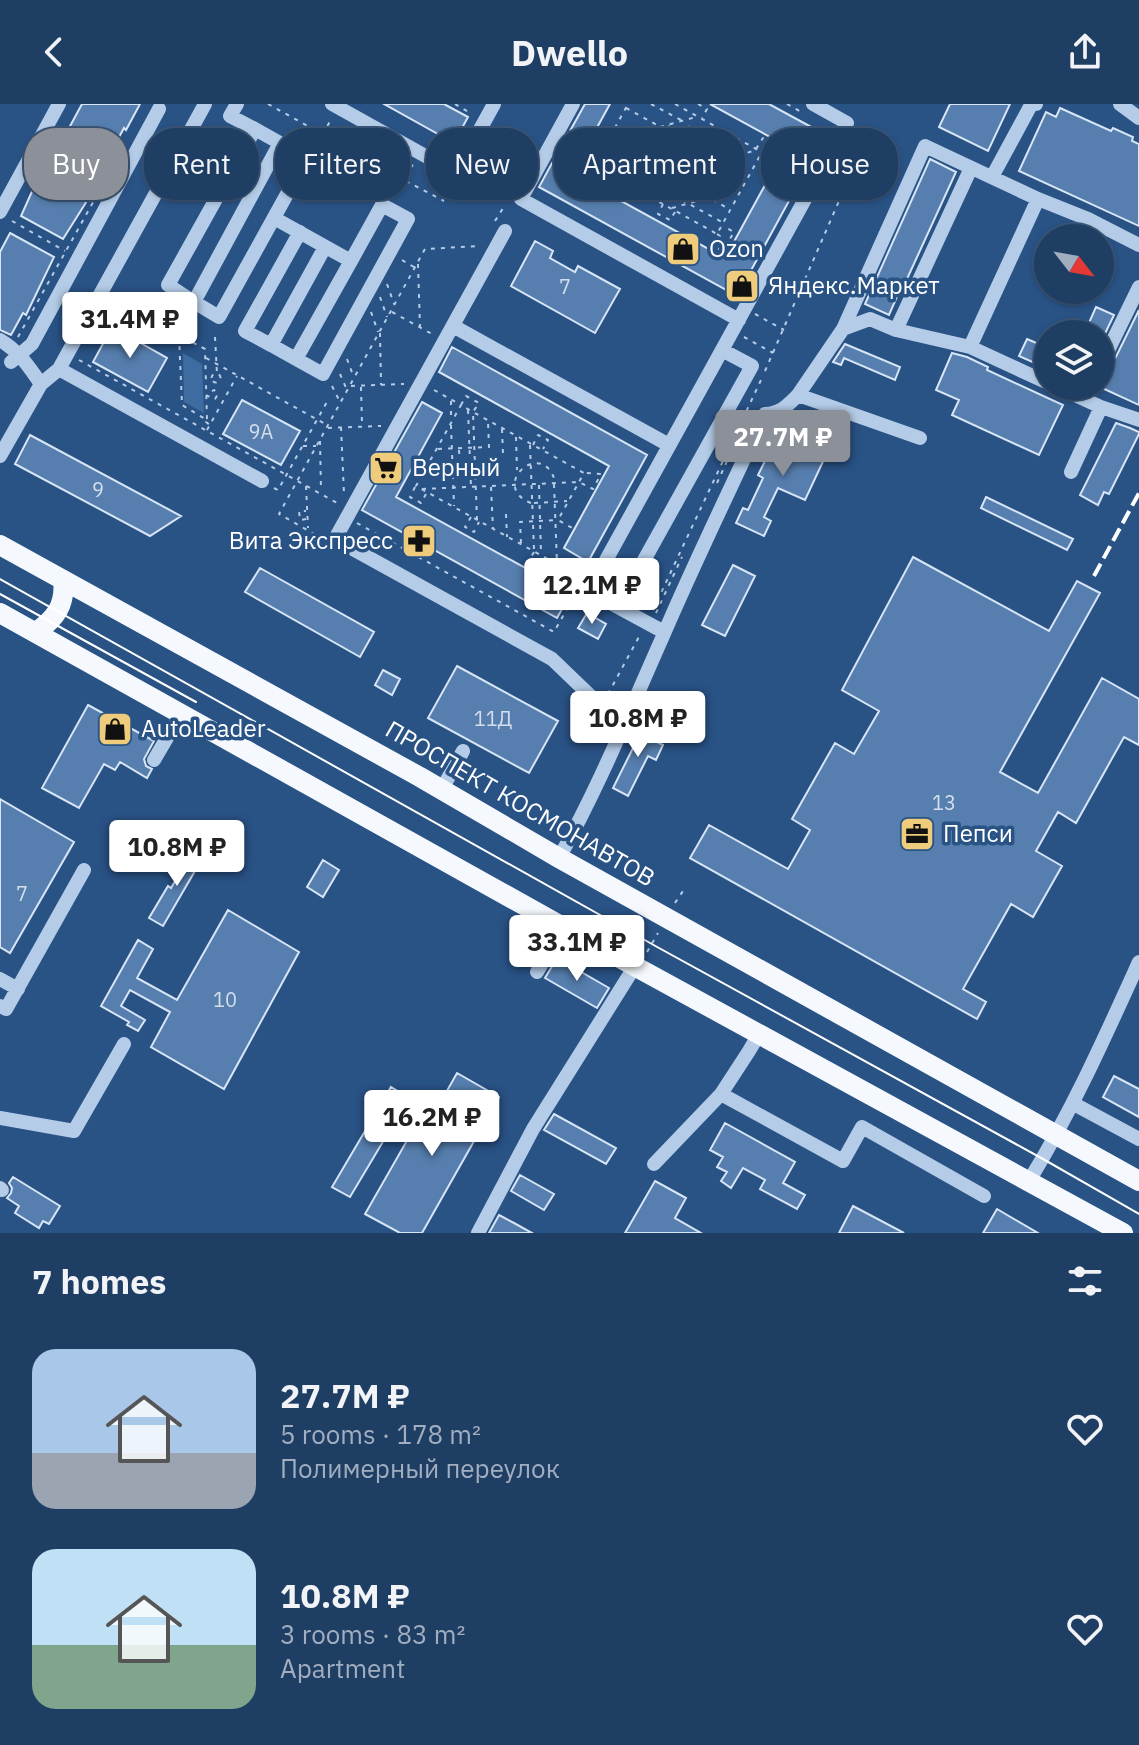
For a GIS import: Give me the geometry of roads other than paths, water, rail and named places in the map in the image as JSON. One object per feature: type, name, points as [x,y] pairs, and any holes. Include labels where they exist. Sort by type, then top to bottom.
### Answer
[{"type":"main road","name":"ПРОСПЕКТ КОСМОНАВТОВ","points":[[0,545],[442,789],[559,858],[1139,1181]]},
{"type":"main road","points":[[36,632],[51,622],[58,612],[64,591],[63,580]]},
{"type":"main road","points":[[0,613],[563,927],[1123,1233]]},
{"type":"street","points":[[2,215],[59,104]]},
{"type":"street","points":[[0,456],[41,384],[59,369],[205,104]]},
{"type":"street","points":[[237,104],[230,116],[253,128]]},
{"type":"street","points":[[332,104],[456,173],[494,104]]},
{"type":"street","points":[[573,104],[521,199],[742,314]]},
{"type":"street","points":[[992,177],[1033,104]]},
{"type":"street","points":[[1120,104],[1139,118]]},
{"type":"street","points":[[41,384],[11,350],[32,344],[159,109]]},
{"type":"street","points":[[654,627],[589,591],[847,123],[811,110]]},
{"type":"street","points":[[559,858],[626,719],[654,627],[765,414],[785,409],[798,395],[843,329],[925,146],[1139,245]]},
{"type":"street","points":[[194,302],[275,152]]},
{"type":"street","points":[[896,330],[971,168]]},
{"type":"street","points":[[970,347],[1038,199]]},
{"type":"street","points":[[215,200],[168,285],[219,317],[323,374],[408,219],[382,205],[296,359]]},
{"type":"street","points":[[219,317],[284,200]]},
{"type":"street","points":[[274,218],[351,261]]},
{"type":"street","points":[[505,231],[335,539],[552,659],[601,706],[626,719]]},
{"type":"street","points":[[245,331],[300,232]]},
{"type":"street","points":[[271,345],[325,247]]},
{"type":"street","points":[[1114,338],[1139,287]]},
{"type":"street","points":[[843,329],[870,319],[896,330],[970,347],[1034,377]]},
{"type":"street","points":[[453,326],[669,445]]},
{"type":"street","points":[[618,607],[752,366],[722,350]]},
{"type":"street","points":[[59,369],[262,481]]},
{"type":"street","points":[[798,395],[920,438]]},
{"type":"street","points":[[1094,400],[1101,407],[1139,420]]},
{"type":"street","points":[[1071,472],[1101,407]]},
{"type":"street","points":[[154,760],[181,714]]},
{"type":"street","points":[[442,789],[463,751]]},
{"type":"street","points":[[0,1006],[6,1009],[84,870]]},
{"type":"street","points":[[537,972],[563,927]]},
{"type":"street","points":[[1029,1181],[1074,1104],[1139,962]]},
{"type":"street","points":[[478,1233],[533,1129],[636,967]]},
{"type":"street","points":[[0,979],[18,989]]},
{"type":"street","points":[[654,1164],[721,1094],[759,1034]]},
{"type":"street","points":[[0,1118],[74,1131],[124,1044]]},
{"type":"street","points":[[721,1094],[843,1161],[862,1127],[984,1196]]},
{"type":"street","points":[[1074,1104],[1139,1139]]},
{"type":"tram line","points":[[0,579],[1139,1214]]},
{"type":"tram line","points":[[0,594],[196,702]]},
{"type":"railway","points":[[1094,576],[1139,493]]},
{"type":"place","name":"Ozon","points":[[683,249]]},
{"type":"place","name":"Яндекс.Маркет","points":[[742,286]]},
{"type":"place","name":"Верный","points":[[386,468]]},
{"type":"place","name":"Вита Экспресс","points":[[419,541]]},
{"type":"place","name":"AutoLeader","points":[[115,729]]},
{"type":"place","name":"Пепси","points":[[917,834]]}]
